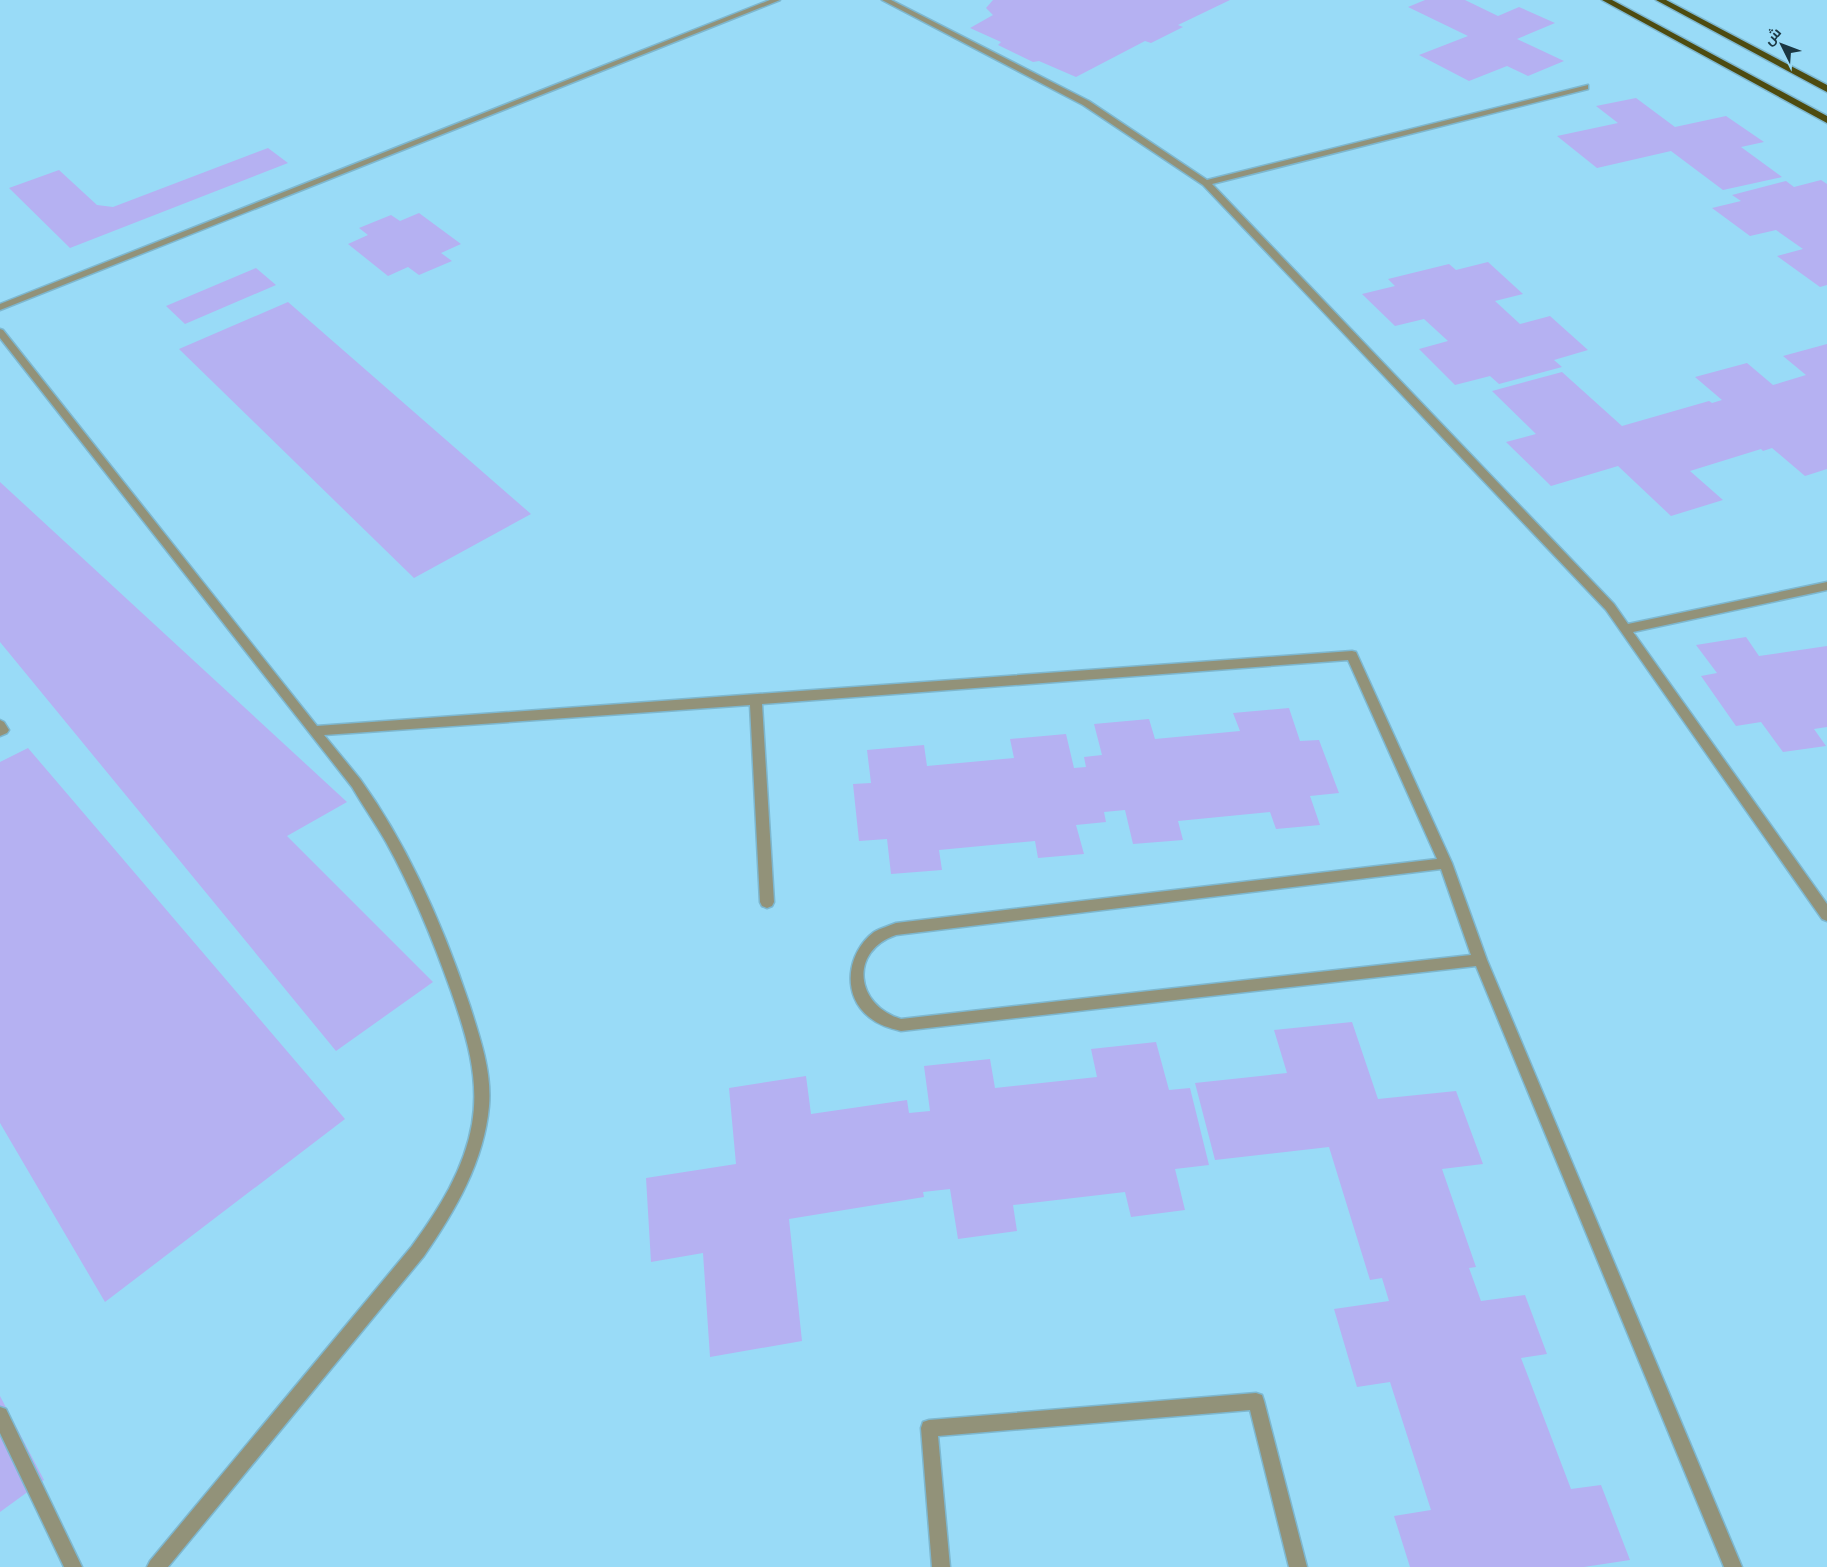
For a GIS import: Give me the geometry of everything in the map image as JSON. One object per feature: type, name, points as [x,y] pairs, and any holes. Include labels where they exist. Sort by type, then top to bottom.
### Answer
[{"type":"highway","points":[[1606,0],[1827,120]]},
{"type":"highway","points":[[1660,0],[1827,90]]},
{"type":"street","points":[[0,307],[776,0]]},
{"type":"street","points":[[886,0],[1086,103],[1206,183],[1610,607],[1827,915]]},
{"type":"street","points":[[1206,183],[1585,87]]},
{"type":"street","points":[[0,332],[356,784],[393,844],[427,911],[450,969],[482,1070],[482,1105],[476,1141],[464,1178],[444,1215],[418,1251],[156,1567]]},
{"type":"street","points":[[1626,629],[1827,586]]},
{"type":"street","points":[[315,730],[756,700],[1352,655],[1445,863],[1480,960],[1733,1567]]},
{"type":"street","points":[[756,700],[767,902]]},
{"type":"street","points":[[0,725],[3,730],[0,731]]},
{"type":"street","points":[[1445,863],[896,929],[879,936],[866,948],[857,962],[856,978],[860,994],[869,1008],[883,1019],[901,1025],[1480,960]]},
{"type":"street","points":[[941,1567],[929,1428],[1256,1401],[1298,1567]]},
{"type":"street","points":[[0,1415],[73,1567]]},
{"type":"building","points":[[993,0],[1230,0],[1178,25],[1183,27],[1151,43],[1145,41],[1076,77],[1039,61],[1033,62],[998,45],[1001,42],[970,28],[993,15],[986,8]]},
{"type":"building","points":[[1425,0],[1465,0],[1498,16],[1519,7],[1555,23],[1517,39],[1564,61],[1528,76],[1507,66],[1469,81],[1419,55],[1468,36],[1408,7]]},
{"type":"building","points":[[1636,98],[1675,127],[1726,116],[1764,142],[1741,147],[1782,177],[1723,190],[1671,151],[1597,168],[1557,136],[1618,123],[1596,106]]},
{"type":"building","points":[[268,148],[288,163],[70,248],[9,188],[59,170],[97,205],[113,207]]},
{"type":"building","points":[[1821,180],[1827,184],[1827,285],[1820,287],[1777,256],[1803,249],[1776,230],[1750,236],[1712,208],[1741,201],[1732,195],[1786,181],[1794,187]]},
{"type":"building","points":[[419,213],[461,244],[441,253],[452,261],[419,275],[408,267],[388,276],[348,244],[368,235],[359,228],[391,215],[400,221]]},
{"type":"building","points":[[1488,262],[1523,294],[1495,301],[1520,324],[1550,316],[1588,350],[1554,360],[1562,367],[1499,384],[1490,376],[1455,385],[1419,349],[1448,341],[1424,319],[1395,326],[1362,294],[1395,286],[1388,279],[1449,264],[1456,270]]},
{"type":"building","points":[[256,268],[276,285],[185,324],[166,306]]},
{"type":"building","points":[[288,302],[531,514],[414,578],[179,349]]},
{"type":"building","points":[[1827,344],[1827,469],[1805,476],[1772,448],[1763,451],[1761,449],[1690,471],[1723,500],[1671,516],[1618,466],[1551,486],[1506,442],[1536,434],[1492,391],[1562,372],[1622,426],[1709,401],[1712,403],[1722,400],[1695,377],[1747,363],[1773,385],[1806,375],[1783,356]]},
{"type":"building","points":[[0,482],[347,802],[287,836],[433,982],[336,1051],[0,642]]},
{"type":"building","points":[[1746,637],[1759,656],[1827,646],[1827,727],[1814,729],[1826,746],[1783,752],[1761,722],[1736,726],[1701,676],[1717,673],[1696,645]]},
{"type":"building","points":[[1289,708],[1300,741],[1319,740],[1339,793],[1310,796],[1320,825],[1276,829],[1270,812],[1178,821],[1183,840],[1133,844],[1125,810],[1104,812],[1106,822],[1076,825],[1084,854],[1038,858],[1035,841],[939,850],[942,870],[891,874],[887,839],[859,841],[853,784],[871,783],[867,750],[924,745],[927,766],[1014,758],[1010,739],[1066,734],[1074,768],[1086,767],[1084,757],[1102,755],[1094,724],[1149,719],[1155,739],[1240,731],[1233,713]]},
{"type":"building","points":[[28,748],[345,1119],[105,1302],[0,1123],[0,762]]},
{"type":"building","points":[[1352,1022],[1378,1099],[1456,1091],[1483,1164],[1442,1169],[1476,1267],[1469,1268],[1481,1301],[1525,1295],[1547,1354],[1521,1358],[1571,1489],[1601,1485],[1630,1560],[1584,1567],[1410,1567],[1394,1516],[1431,1510],[1390,1382],[1357,1387],[1334,1309],[1389,1301],[1382,1278],[1370,1280],[1329,1147],[1215,1160],[1195,1083],[1287,1073],[1274,1030]]},
{"type":"building","points":[[1156,1042],[1169,1090],[1190,1088],[1209,1165],[1175,1169],[1185,1210],[1131,1217],[1125,1192],[1013,1205],[1017,1231],[958,1239],[950,1189],[923,1192],[924,1197],[789,1219],[802,1341],[710,1357],[703,1253],[651,1262],[646,1178],[736,1164],[729,1088],[806,1076],[811,1114],[907,1100],[909,1113],[930,1111],[924,1066],[990,1059],[995,1088],[1097,1077],[1091,1049]]},
{"type":"building","points":[[0,1396],[44,1480],[0,1512]]}]
